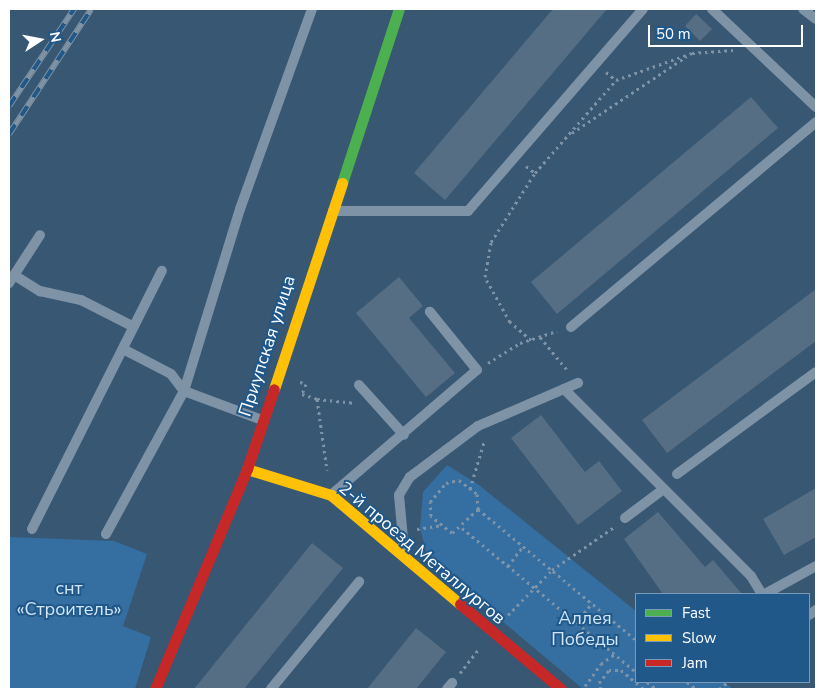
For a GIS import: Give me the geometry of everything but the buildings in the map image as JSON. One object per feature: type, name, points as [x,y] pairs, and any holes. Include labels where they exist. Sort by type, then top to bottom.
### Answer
[{"type":"street","name":"Приупская улица","points":[[155,689],[248,469],[330,211],[398,9]]},
{"type":"street","name":"2-й проезд Металлургов","points":[[248,469],[331,496],[491,634],[561,689]]},
{"type":"lane","points":[[106,534],[184,391],[240,209],[312,9]]},
{"type":"lane","points":[[330,211],[468,211],[643,9]]},
{"type":"lane","points":[[712,9],[816,107]]},
{"type":"lane","points":[[803,9],[816,19]]},
{"type":"lane","points":[[571,327],[816,122]]},
{"type":"lane","points":[[40,235],[11,279],[40,292],[81,300],[134,327]]},
{"type":"lane","points":[[32,529],[162,271]]},
{"type":"lane","points":[[331,496],[404,435],[477,370],[430,312]]},
{"type":"lane","points":[[123,349],[171,374],[184,391],[262,420]]},
{"type":"lane","points":[[677,474],[816,372]]},
{"type":"lane","points":[[405,561],[399,495],[410,477],[488,421],[578,383]]},
{"type":"lane","points":[[359,385],[404,435]]},
{"type":"lane","points":[[564,389],[661,491],[751,576],[763,593]]},
{"type":"lane","points":[[625,518],[661,491]]},
{"type":"lane","points":[[766,593],[816,566]]},
{"type":"lane","points":[[271,689],[359,582]]},
{"type":"path","points":[[531,340],[510,322],[485,277],[491,242],[535,173],[616,80],[692,53],[754,49]]},
{"type":"path","points":[[567,136],[692,53]]},
{"type":"path","points":[[477,370],[531,340],[571,327]]},
{"type":"path","points":[[540,337],[578,383]]},
{"type":"path","points":[[306,384],[302,394],[316,399],[378,406]]},
{"type":"path","points":[[316,399],[331,496]]},
{"type":"path","points":[[470,489],[488,421]]},
{"type":"path","points":[[459,480],[470,489],[477,494],[478,510],[462,528],[452,533],[431,516],[430,502],[446,483],[459,480]]},
{"type":"path","points":[[478,510],[635,639]]},
{"type":"path","points":[[449,686],[491,634],[533,587],[552,570],[625,518]]},
{"type":"path","points":[[402,532],[441,524]]},
{"type":"path","points":[[462,528],[635,671]]},
{"type":"path","points":[[507,566],[523,546]]},
{"type":"path","points":[[576,623],[592,603]]},
{"type":"path","points":[[584,689],[601,664],[615,654]]},
{"type":"path","points":[[601,689],[599,682],[609,670],[620,670],[635,682]]},
{"type":"green space","name":"Аллея Победы","points":[[447,465],[479,485],[635,610],[635,683],[725,683],[733,689],[583,689],[428,559],[420,528],[423,492]]},
{"type":"green space","name":"снт «Строитель»","points":[[9,537],[114,541],[147,554],[123,626],[151,637],[135,689],[9,689]]},
{"type":"railway","points":[[9,106],[74,9]]},
{"type":"railway","points":[[9,134],[91,9]]},
{"type":"traffic: fast","points":[[342,183],[399,9]]},
{"type":"traffic: slow","points":[[274,389],[342,183]]},
{"type":"traffic: slow","points":[[247,469],[331,495],[460,604]]},
{"type":"traffic: jam","points":[[155,689],[247,469],[274,389]]},
{"type":"traffic: jam","points":[[460,604],[561,689]]}]
